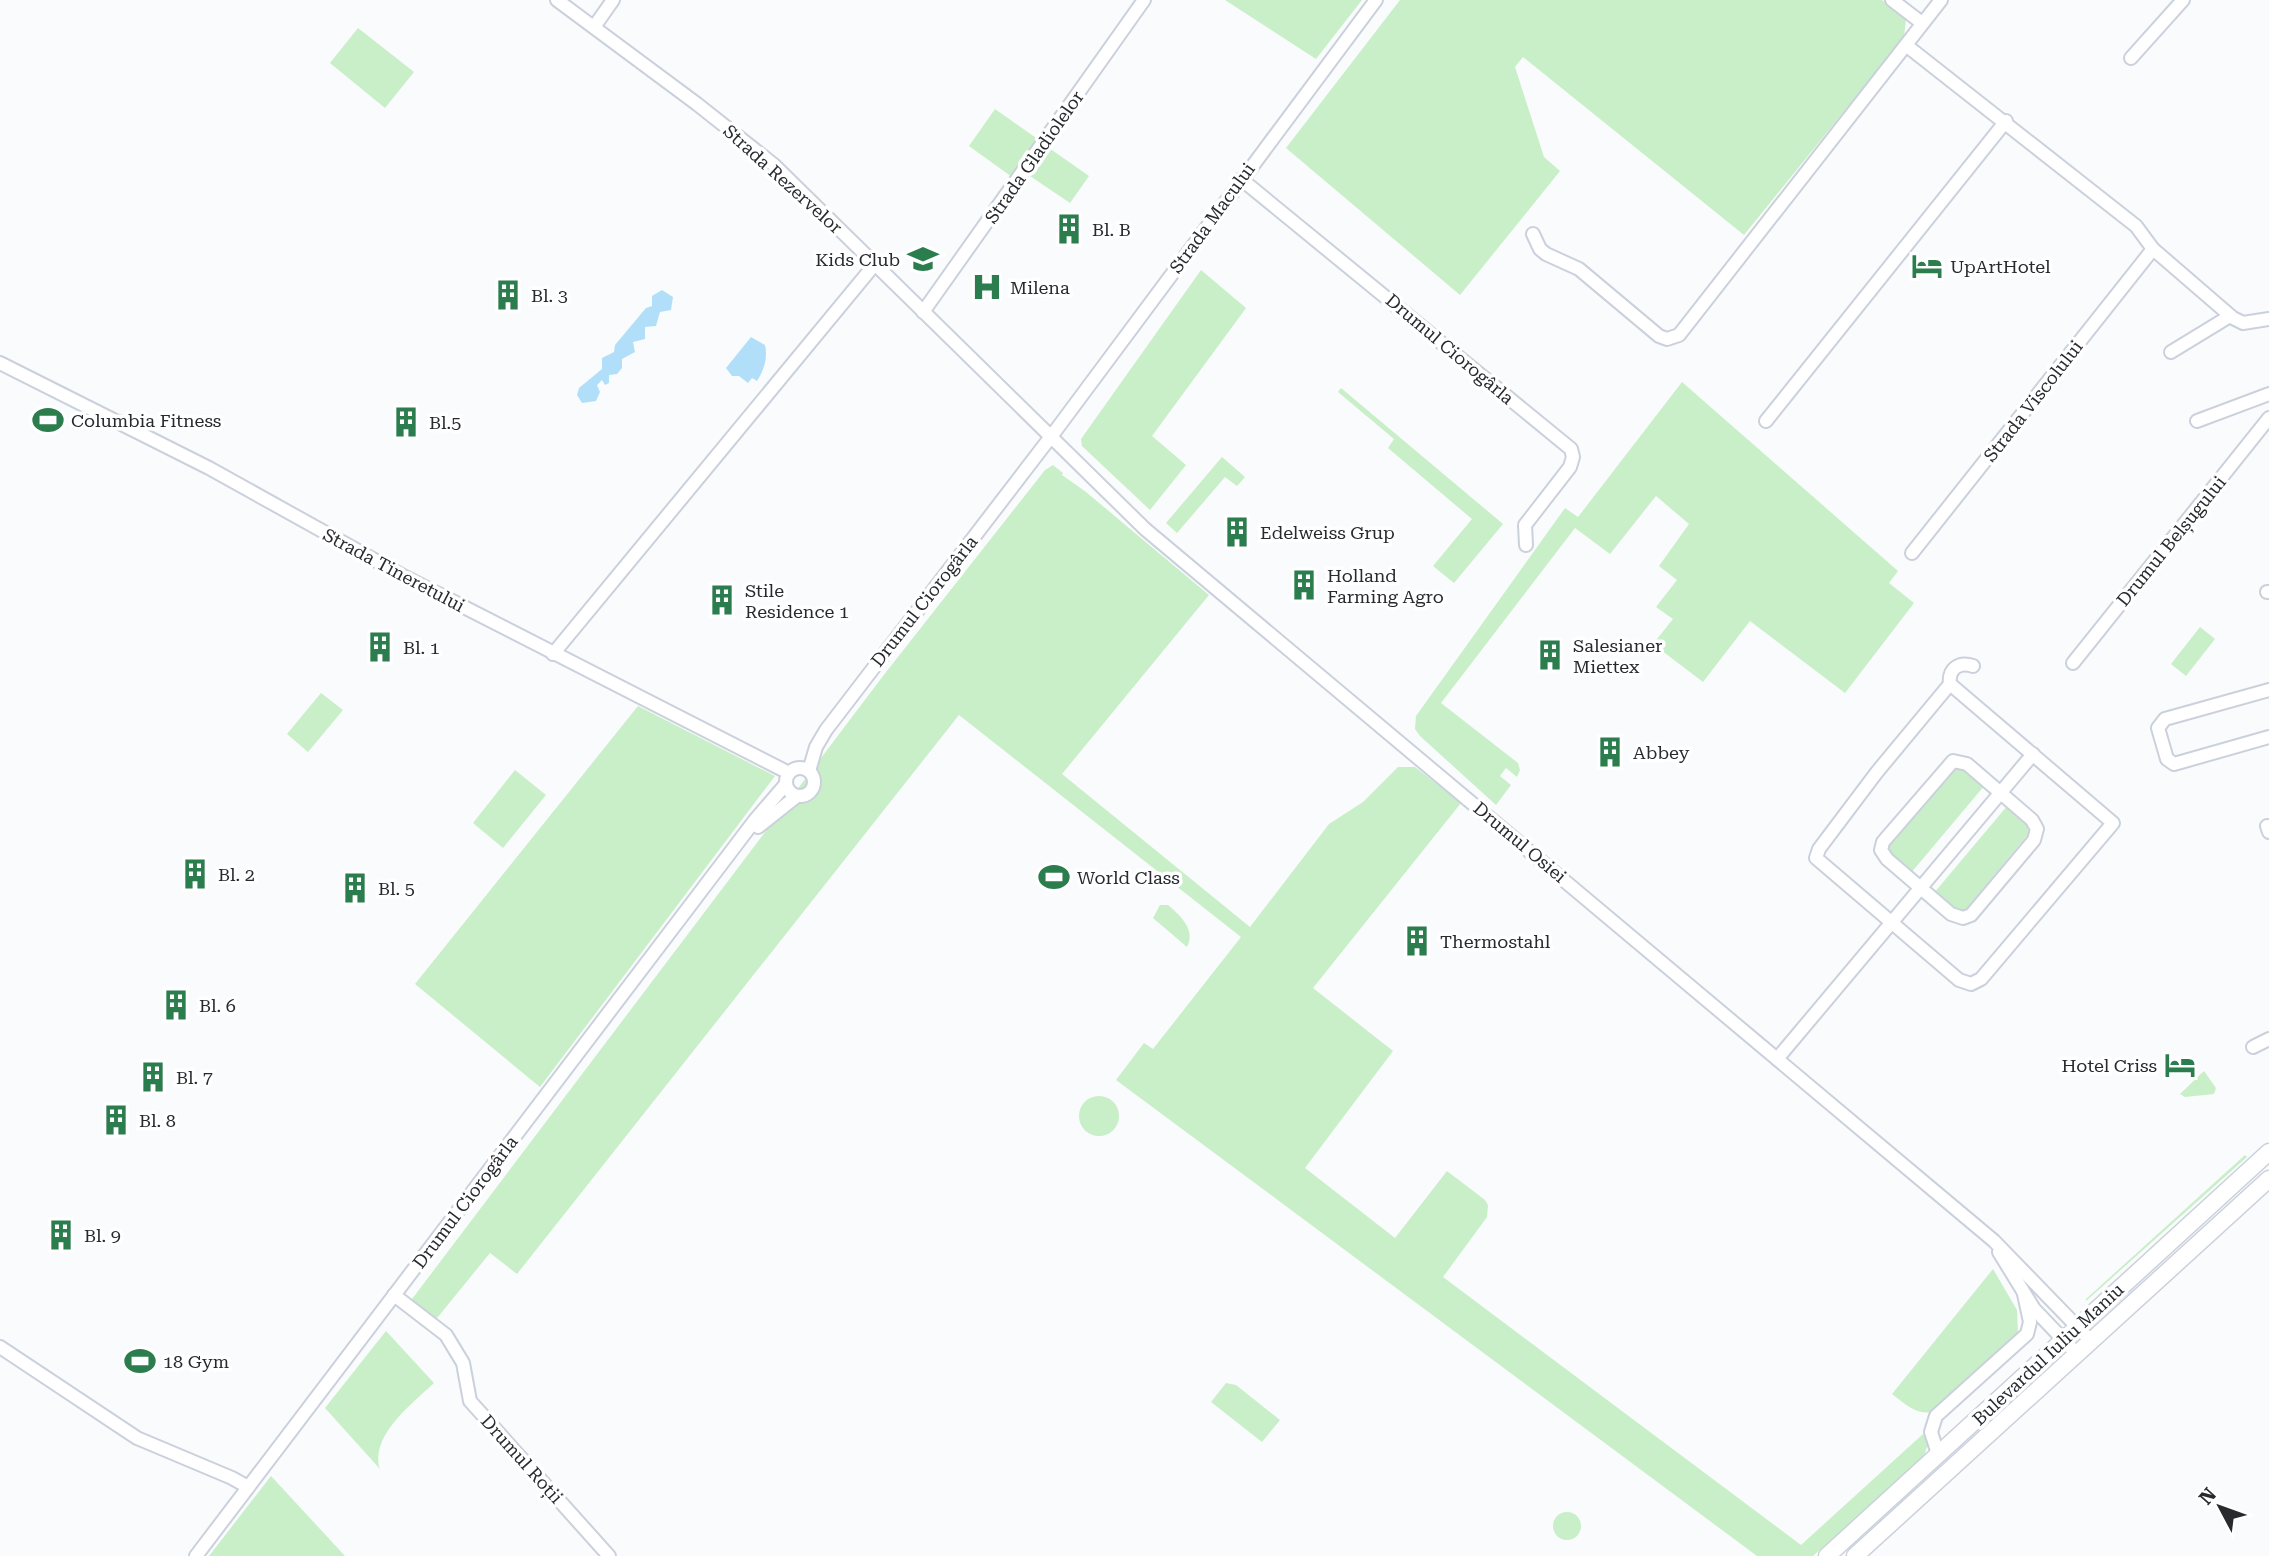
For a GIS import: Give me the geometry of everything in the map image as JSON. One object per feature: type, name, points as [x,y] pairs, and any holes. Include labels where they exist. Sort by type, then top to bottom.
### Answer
[{"type":"main road","name":"Bulevardul Iuliu Maniu","points":[[1827,1556],[2269,1152]]},
{"type":"main road","name":"Bulevardul Iuliu Maniu","points":[[1855,1556],[2269,1179]]},
{"type":"street","points":[[594,27],[613,0]]},
{"type":"street","name":"Strada Macului","points":[[1051,438],[1376,0]]},
{"type":"street","points":[[1892,0],[1918,20]]},
{"type":"street","points":[[1907,46],[1911,30],[1934,0]]},
{"type":"street","points":[[1534,234],[1540,249],[1546,254],[1579,269],[1667,339],[1674,338],[1688,328],[1941,0]]},
{"type":"street","points":[[2131,58],[2183,0]]},
{"type":"street","name":"Strada Rezervelor","points":[[562,2],[774,165],[1051,438]]},
{"type":"street","name":"Strada Gladiolelor","points":[[923,312],[937,296],[1141,4]]},
{"type":"street","points":[[1907,46],[2006,121],[2136,226],[2153,249],[2230,316],[2243,323],[2269,320]]},
{"type":"street","points":[[1766,421],[2006,121]]},
{"type":"street","name":"Drumul Ciorogârla","points":[[1241,179],[1571,449],[1573,457],[1570,467],[1525,525],[1526,545]]},
{"type":"street","name":"Strada Viscolului","points":[[1912,552],[2153,249]]},
{"type":"street","points":[[553,653],[875,264]]},
{"type":"street","points":[[2171,352],[2230,316]]},
{"type":"street","name":"Strada Tineretului","points":[[0,363],[209,468],[384,566],[788,779]]},
{"type":"street","points":[[2197,421],[2269,394]]},
{"type":"street","points":[[1066,417],[1063,436],[1068,455]]},
{"type":"street","name":"Drumul Belșugului","points":[[2073,663],[2269,418]]},
{"type":"street","name":"Drumul Ciorogârla","points":[[808,771],[816,747],[826,730],[1051,438]]},
{"type":"street","name":"Drumul Osiei","points":[[1051,438],[1145,529],[1994,1241],[2091,1341]]},
{"type":"street","points":[[1950,684],[2113,824],[1976,983],[1959,980],[1818,862],[1816,853],[1877,772],[1950,684],[1951,672],[1955,667],[1967,664],[1973,666]]},
{"type":"street","points":[[2269,690],[2165,719],[2158,729],[2167,760],[2174,764],[2269,737]]},
{"type":"street","points":[[1777,1059],[2033,754]]},
{"type":"street","points":[[1953,761],[1962,761],[2035,823],[2034,839],[1968,916],[1955,916],[1921,888],[1883,854],[1883,842],[1953,761]]},
{"type":"street","points":[[800,768],[808,771],[813,777],[813,788],[806,794],[797,796],[790,792],[788,779],[800,768]]},
{"type":"street","name":"Drumul Ciorogârla","points":[[196,1556],[788,779]]},
{"type":"street","name":"Drumul Ciorogârla","points":[[735,849],[772,814],[797,796]]},
{"type":"street","points":[[2252,1047],[2269,1039]]},
{"type":"street","name":"Drumul Osiei","points":[[1994,1241],[2024,1294],[2077,1354]]},
{"type":"street","points":[[1938,1454],[1931,1432],[1936,1416],[2027,1334],[2029,1322],[2024,1294]]},
{"type":"street","name":"Drumul Roții","points":[[394,1295],[446,1335],[463,1363],[470,1401],[609,1556]]},
{"type":"street","points":[[0,1347],[137,1438],[232,1478],[248,1488]]},
{"type":"green space","points":[[1225,0],[1362,0],[1316,59]]},
{"type":"green space","points":[[1400,0],[1882,0],[1906,19],[1904,37],[1744,235],[1523,57],[1515,67],[1544,157],[1560,171],[1460,295],[1286,148]]},
{"type":"green space","points":[[358,28],[414,72],[385,108],[330,63]]},
{"type":"green space","points":[[995,109],[1039,140],[1012,177],[969,146]]},
{"type":"green space","points":[[1049,148],[1089,176],[1070,203],[1030,176]]},
{"type":"green space","points":[[1201,270],[1246,308],[1152,436],[1186,465],[1150,510],[1082,446],[1081,439]]},
{"type":"green space","points":[[1682,382],[1898,571],[1889,583],[1914,603],[1845,693],[1750,621],[1703,682],[1653,644],[1673,619],[1656,607],[1677,580],[1659,566],[1689,524],[1656,496],[1610,554],[1575,528],[1441,703],[1518,763],[1520,770],[1517,777],[1506,768],[1500,776],[1511,785],[1496,805],[1420,736],[1415,729],[1416,716],[1565,508],[1578,517]]},
{"type":"green space","points":[[1341,388],[1503,524],[1454,583],[1433,566],[1472,519],[1388,448],[1394,439],[1338,392]]},
{"type":"green space","points":[[1222,457],[1245,477],[1237,486],[1225,477],[1177,533],[1166,523]]},
{"type":"green space","points":[[1053,465],[1209,595],[1062,774],[1250,927],[1329,824],[1363,802],[1398,767],[1415,767],[1461,803],[1313,988],[1393,1051],[1305,1168],[1395,1238],[1447,1171],[1488,1205],[1487,1217],[1443,1277],[1801,1545],[1923,1434],[1928,1444],[1924,1456],[1813,1556],[1757,1556],[1116,1080],[1144,1043],[1153,1049],[1241,937],[959,715],[517,1274],[490,1253],[433,1323],[409,1303],[883,676],[1045,470]]},
{"type":"green space","points":[[2200,627],[2215,639],[2186,676],[2171,664]]},
{"type":"green space","points":[[321,693],[343,710],[308,752],[287,734]]},
{"type":"green space","points":[[638,706],[775,776],[540,1087],[415,984]]},
{"type":"green space","points":[[1963,768],[1985,785],[1910,874],[1889,852],[1889,845],[1953,769]]},
{"type":"green space","points":[[515,770],[546,795],[503,848],[473,823]]},
{"type":"green space","points":[[2008,805],[2026,821],[2029,833],[1965,910],[1955,910],[1934,893]]},
{"type":"green space","points":[[1160,905],[1168,905],[1185,923],[1190,935],[1187,947],[1153,918]]},
{"type":"green space","points":[[2204,1071],[2216,1088],[2214,1094],[2185,1097],[2180,1094]]},
{"type":"green space","points":[[1099,1096],[1113,1102],[1119,1116],[1113,1130],[1099,1136],[1085,1130],[1079,1116],[1085,1102]]},
{"type":"green space","points":[[2245,1155],[2247,1157],[2086,1301],[2086,1299]]},
{"type":"green space","points":[[1993,1269],[2017,1310],[2018,1334],[1935,1411],[1923,1412],[1912,1408],[1892,1394]]},
{"type":"green space","points":[[386,1331],[434,1383],[405,1410],[387,1432],[381,1444],[380,1469],[325,1408]]},
{"type":"green space","points":[[1226,1383],[1236,1385],[1280,1420],[1262,1442],[1211,1402]]},
{"type":"green space","points":[[271,1476],[345,1556],[209,1556]]},
{"type":"green space","points":[[1567,1512],[1577,1516],[1581,1526],[1577,1536],[1567,1540],[1557,1536],[1553,1526],[1557,1516]]},
{"type":"water","points":[[662,290],[673,297],[671,310],[660,312],[656,326],[645,327],[645,339],[633,342],[635,352],[622,359],[622,368],[617,374],[609,375],[609,383],[605,385],[602,380],[597,385],[600,392],[596,401],[582,403],[577,395],[579,388],[602,369],[602,358],[614,352],[615,345],[646,308],[652,306],[652,296]]},
{"type":"water","points":[[751,337],[765,345],[766,355],[757,381],[752,378],[748,383],[739,376],[732,376],[726,368]]},
{"type":"place","name":"Bl. B","points":[[1069,229]]},
{"type":"place","name":"Kids Club","points":[[923,259]]},
{"type":"place","name":"UpArtHotel","points":[[1927,266]]},
{"type":"place","name":"Milena","points":[[987,287]]},
{"type":"place","name":"Bl. 3","points":[[508,295]]},
{"type":"place","name":"Columbia Fitness","points":[[48,420]]},
{"type":"place","name":"Bl.5","points":[[406,422]]},
{"type":"place","name":"Edelweiss Grup","points":[[1237,532]]},
{"type":"place","name":"Holland Farming Agro","points":[[1304,585]]},
{"type":"place","name":"Stile Residence 1","points":[[722,600]]},
{"type":"place","name":"Bl. 1","points":[[380,647]]},
{"type":"place","name":"Salesianer Miettex","points":[[1550,655]]},
{"type":"place","name":"Abbey","points":[[1610,752]]},
{"type":"place","name":"Bl. 2","points":[[195,874]]},
{"type":"place","name":"World Class","points":[[1054,877]]},
{"type":"place","name":"Bl. 5","points":[[355,888]]},
{"type":"place","name":"Thermostahl","points":[[1417,941]]},
{"type":"place","name":"Bl. 6","points":[[176,1005]]},
{"type":"place","name":"Hotel Criss","points":[[2180,1065]]},
{"type":"place","name":"Bl. 7","points":[[153,1077]]},
{"type":"place","name":"Bl. 8","points":[[116,1120]]},
{"type":"place","name":"Bl. 9","points":[[61,1235]]},
{"type":"place","name":"18 Gym","points":[[140,1361]]}]
